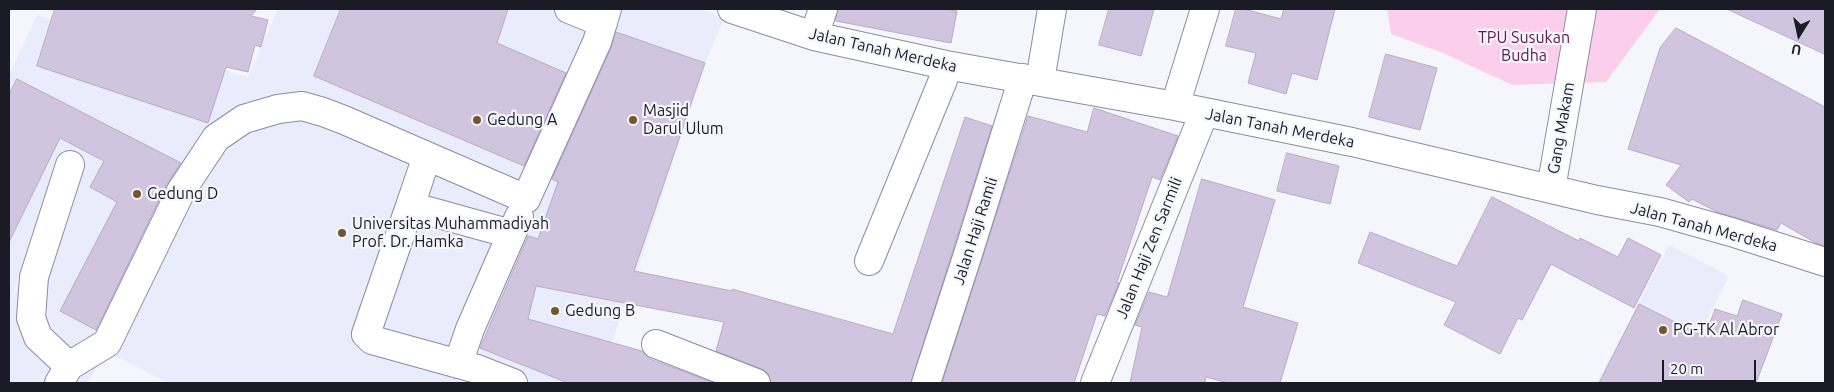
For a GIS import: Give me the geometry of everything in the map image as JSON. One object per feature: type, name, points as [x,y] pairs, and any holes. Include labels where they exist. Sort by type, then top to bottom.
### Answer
[{"type":"street","points":[[458,364],[470,329],[526,199],[597,42],[605,16],[568,9]]},
{"type":"street","name":"Jalan Tanah Merdeka","points":[[732,9],[814,36],[946,65],[1175,106],[1352,142],[1597,200],[1660,212],[1825,262]]},
{"type":"street","points":[[814,36],[823,9]]},
{"type":"street","name":"Jalan Haji Ramli","points":[[926,383],[980,218],[1031,79],[1052,9]]},
{"type":"street","points":[[1175,106],[1205,9]]},
{"type":"street","name":"Gang Makam","points":[[1551,189],[1582,9]]},
{"type":"street","points":[[869,261],[943,80],[946,65]]},
{"type":"street","points":[[70,165],[34,277],[31,318],[38,337],[64,374],[106,343],[181,191],[216,138],[244,119],[278,109],[302,106],[323,112],[526,199]]},
{"type":"street","name":"Jalan Haji Zen Sarmili","points":[[1095,383],[1204,113]]},
{"type":"street","points":[[428,156],[366,334],[372,340],[458,364],[513,383]]},
{"type":"street","points":[[410,206],[511,234]]},
{"type":"street","points":[[656,344],[756,383]]},
{"type":"shaded area","name":"Universitas Muhammadiyah Prof. Dr. Hamka","points":[[278,9],[702,9],[724,19],[705,63],[636,275],[597,383],[168,383],[107,352],[87,383],[9,383],[9,310],[48,191],[9,178],[9,75],[37,15],[248,77]]},
{"type":"shaded area","points":[[9,181],[46,190],[9,307]]},
{"type":"shaded area","name":"PG-TK Al Abror","points":[[1669,245],[1729,276],[1674,383],[1597,383]]},
{"type":"green space","name":"TPU Susukan Budha","points":[[1387,9],[1660,9],[1606,82],[1512,85],[1443,53],[1391,34]]},
{"type":"building","points":[[55,9],[257,9],[251,16],[268,20],[261,47],[255,45],[248,72],[226,67],[208,123],[37,66]]},
{"type":"building","name":"Gedung A","points":[[341,9],[508,9],[497,43],[566,73],[524,166],[314,76]]},
{"type":"building","points":[[838,9],[944,9],[957,11],[951,43],[836,21]]},
{"type":"building","points":[[1109,9],[1154,9],[1141,56],[1099,45]]},
{"type":"building","points":[[1236,9],[1244,9],[1281,19],[1284,9],[1335,9],[1317,80],[1292,73],[1286,94],[1248,83],[1256,53],[1226,46]]},
{"type":"building","points":[[1727,9],[1825,9],[1825,54]]},
{"type":"building","points":[[1676,28],[1825,107],[1825,246],[1816,243],[1781,223],[1777,230],[1717,212],[1692,199],[1689,202],[1666,185],[1681,165],[1628,149],[1660,48]]},
{"type":"building","points":[[616,32],[705,63],[634,271],[732,291],[732,289],[893,334],[965,117],[992,126],[911,383],[771,383],[768,374],[762,369],[716,351],[724,322],[536,286],[528,319],[642,351],[650,359],[714,383],[568,383],[480,348],[528,236],[538,239],[558,182],[552,179],[611,48]]},
{"type":"building","points":[[1386,54],[1437,68],[1420,130],[1369,117]]},
{"type":"building","name":"Gedung D","points":[[17,79],[181,163],[167,184],[96,330],[60,311],[117,202],[90,187],[104,161],[60,138],[9,242],[9,95]]},
{"type":"building","points":[[1094,108],[1178,136],[1160,180],[1152,177],[1117,282],[1119,283],[1105,316],[1097,314],[1074,383],[942,383],[1028,116],[1087,132]]},
{"type":"building","points":[[1287,153],[1339,166],[1330,204],[1277,191]]},
{"type":"building","points":[[1202,179],[1275,200],[1243,307],[1298,323],[1280,383],[1228,383],[1206,377],[1205,383],[1130,383],[1142,327],[1135,325],[1149,292],[1167,297]]},
{"type":"building","points":[[1492,197],[1579,241],[1580,238],[1618,257],[1628,238],[1661,255],[1634,308],[1551,264],[1522,320],[1518,318],[1500,354],[1444,325],[1456,302],[1358,263],[1370,232],[1457,266]]},
{"type":"building","points":[[1743,300],[1782,314],[1756,383],[1599,383],[1639,304],[1705,337],[1715,309],[1737,316]]},
{"type":"place","name":"Gedung A","points":[[477,120]]},
{"type":"place","name":"Masjid Darul Ulum","points":[[633,120]]},
{"type":"place","name":"Gedung D","points":[[137,194]]},
{"type":"place","name":"Universitas Muhammadiyah Prof. Dr. Hamka","points":[[342,233]]},
{"type":"place","name":"Gedung B","points":[[555,311]]},
{"type":"place","name":"PG-TK Al Abror","points":[[1663,330]]}]
